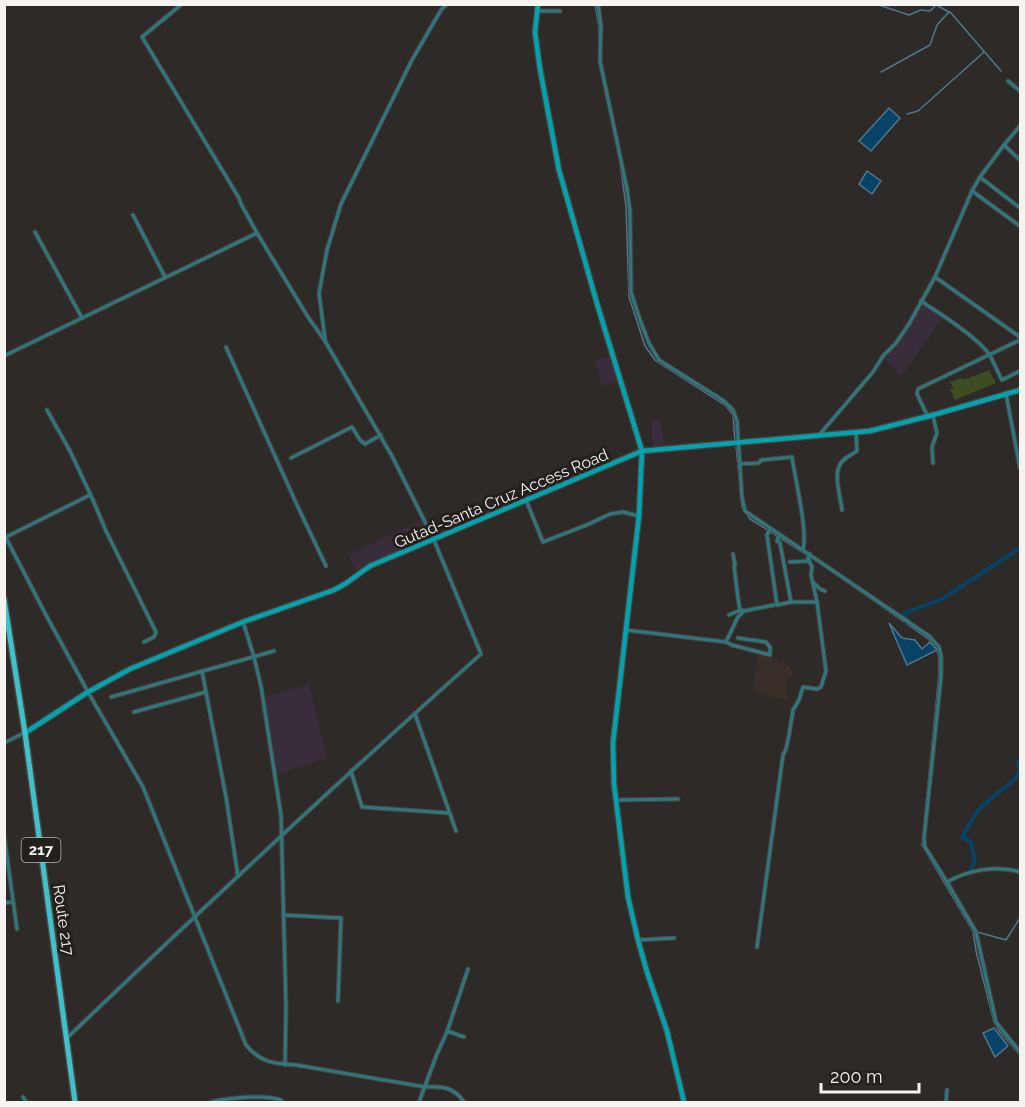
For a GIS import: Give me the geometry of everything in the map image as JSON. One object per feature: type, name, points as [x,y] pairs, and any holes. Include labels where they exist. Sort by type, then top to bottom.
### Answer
[{"type":"main road","name":"Route 217","points":[[4,599],[25,733],[75,1102]]},
{"type":"street","points":[[66,1038],[351,771],[481,654],[434,540],[381,435],[257,233],[202,133],[142,37],[182,4]]},
{"type":"street","points":[[325,341],[319,293],[327,250],[340,204],[412,60],[441,10],[447,4]]},
{"type":"street","points":[[538,4],[535,23],[536,42],[559,170],[642,451],[639,516],[613,743],[615,800],[628,897],[646,972],[667,1030],[684,1102]]},
{"type":"street","points":[[598,4],[601,26],[600,61],[629,200],[631,292],[649,343],[659,360],[724,401],[734,410],[745,511],[929,636],[939,647],[941,677],[924,838],[925,847],[976,932],[996,1022],[1020,1052]]},
{"type":"street","points":[[537,11],[560,11]]},
{"type":"street","points":[[1008,81],[1020,91]]},
{"type":"street","points":[[820,434],[873,372],[909,324],[934,278],[972,191],[980,177],[1020,126]]},
{"type":"street","points":[[1004,145],[1020,160]]},
{"type":"street","points":[[980,177],[1020,208]]},
{"type":"street","points":[[972,191],[1020,226]]},
{"type":"street","points":[[133,215],[165,278]]},
{"type":"street","points":[[35,232],[81,318]]},
{"type":"street","points":[[4,356],[257,233]]},
{"type":"street","points":[[933,464],[932,447],[937,434],[931,416],[917,394],[917,390],[1020,338],[934,278]]},
{"type":"street","points":[[921,301],[981,345],[1002,380],[1020,371]]},
{"type":"street","points":[[226,347],[326,566]]},
{"type":"street","name":"Gutad-Santa Cruz Access Road","points":[[25,733],[88,692],[130,669],[243,622],[334,590],[370,566],[642,451],[876,429],[931,416],[1020,390]]},
{"type":"street","points":[[1006,394],[1020,468]]},
{"type":"street","points":[[47,410],[70,451],[156,632],[154,638],[144,642]]},
{"type":"street","points":[[291,458],[352,427],[365,444],[381,435]]},
{"type":"street","points":[[842,510],[838,467],[857,451],[856,432]]},
{"type":"street","points":[[740,464],[792,457],[805,541],[803,549]]},
{"type":"street","points":[[90,495],[5,535],[88,692],[143,787],[246,1045],[254,1055],[266,1062],[451,1089],[464,1102]]},
{"type":"street","points":[[526,500],[543,542],[610,514],[623,512],[639,516]]},
{"type":"street","points":[[770,529],[767,535],[777,605],[790,602],[818,602]]},
{"type":"street","points":[[779,535],[777,541],[780,543],[784,561],[790,602]]},
{"type":"street","points":[[733,554],[738,598],[741,610],[744,611]]},
{"type":"street","points":[[757,947],[783,755],[793,710],[799,700],[802,687],[817,689],[821,687],[826,671],[818,602],[811,575],[812,567],[808,558],[810,554]]},
{"type":"street","points":[[790,562],[810,561]]},
{"type":"street","points":[[813,582],[825,591]]},
{"type":"street","points":[[729,615],[738,611],[774,605]]},
{"type":"street","points":[[726,642],[738,617],[744,611]]},
{"type":"street","points":[[243,622],[261,686],[283,835],[285,1065]]},
{"type":"street","points":[[627,630],[726,642],[755,652],[770,654],[770,647],[766,642],[738,638]]},
{"type":"street","points":[[111,697],[274,651]]},
{"type":"street","points":[[202,671],[226,797],[238,876]]},
{"type":"street","points":[[134,712],[206,692]]},
{"type":"street","points":[[415,713],[456,831]]},
{"type":"street","points":[[4,743],[25,733]]},
{"type":"street","points":[[351,771],[362,807],[450,813]]},
{"type":"street","points":[[615,800],[678,799]]},
{"type":"street","points":[[4,835],[17,929]]},
{"type":"street","points":[[947,882],[974,871],[995,869],[1020,872]]},
{"type":"street","points":[[4,872],[9,871]]},
{"type":"street","points":[[4,903],[12,902]]},
{"type":"street","points":[[283,915],[341,918],[338,1001]]},
{"type":"street","points":[[638,940],[674,938]]},
{"type":"street","points":[[419,1102],[447,1032],[468,969]]},
{"type":"street","points":[[447,1032],[464,1036]]},
{"type":"street","points":[[946,1102],[947,1090]]},
{"type":"street","points":[[23,1097],[26,1102]]},
{"type":"street","points":[[211,1102],[261,1097],[273,1097],[282,1102]]},
{"type":"shaded area","points":[[924,304],[943,317],[901,377],[885,359]]},
{"type":"shaded area","points":[[610,356],[618,382],[602,386],[595,360]]},
{"type":"shaded area","points":[[661,418],[664,446],[654,447],[650,422]]},
{"type":"shaded area","points":[[421,520],[430,538],[356,570],[348,555]]},
{"type":"shaded area","points":[[758,650],[763,652],[761,656],[777,660],[777,662],[786,661],[792,671],[792,677],[788,679],[785,688],[789,702],[753,692]]},
{"type":"shaded area","points":[[309,684],[327,758],[276,775],[265,697]]},
{"type":"green space","points":[[989,370],[996,383],[955,400],[950,389],[954,388],[950,382],[960,378],[966,379]]},
{"type":"water","points":[[889,108],[900,118],[871,151],[859,141]]},
{"type":"water","points":[[867,171],[881,181],[872,194],[859,184]]},
{"type":"water","points":[[889,623],[902,638],[915,640],[922,649],[930,642],[937,650],[907,665]]},
{"type":"water","points":[[994,1028],[1008,1046],[995,1057],[983,1033]]},
{"type":"waterway","points":[[595,4],[599,27],[599,48]]},
{"type":"waterway","points":[[876,4],[909,15],[921,10],[930,11],[936,5]]},
{"type":"waterway","points":[[936,5],[951,13],[1001,71]]},
{"type":"waterway","points":[[881,72],[930,45],[937,25],[949,12]]},
{"type":"waterway","points":[[907,114],[918,111],[984,52]]},
{"type":"waterway","points":[[619,156],[626,206],[629,297],[645,346],[655,360],[725,405],[733,415],[735,442]]},
{"type":"waterway","points":[[736,446],[742,507],[750,519],[768,530]]},
{"type":"waterway","points":[[771,532],[777,536]]},
{"type":"waterway","points":[[780,538],[807,555]]},
{"type":"waterway","points":[[906,623],[908,620],[903,616],[905,613],[942,599],[1020,548]]},
{"type":"waterway","points":[[811,557],[927,638],[937,650],[939,674],[922,845],[973,931],[994,1022],[1020,1055]]},
{"type":"waterway","points":[[970,871],[975,861],[971,842],[962,837],[978,810],[1017,777],[1020,769],[1018,761]]},
{"type":"waterway","points":[[977,932],[1006,940],[1020,918]]}]
